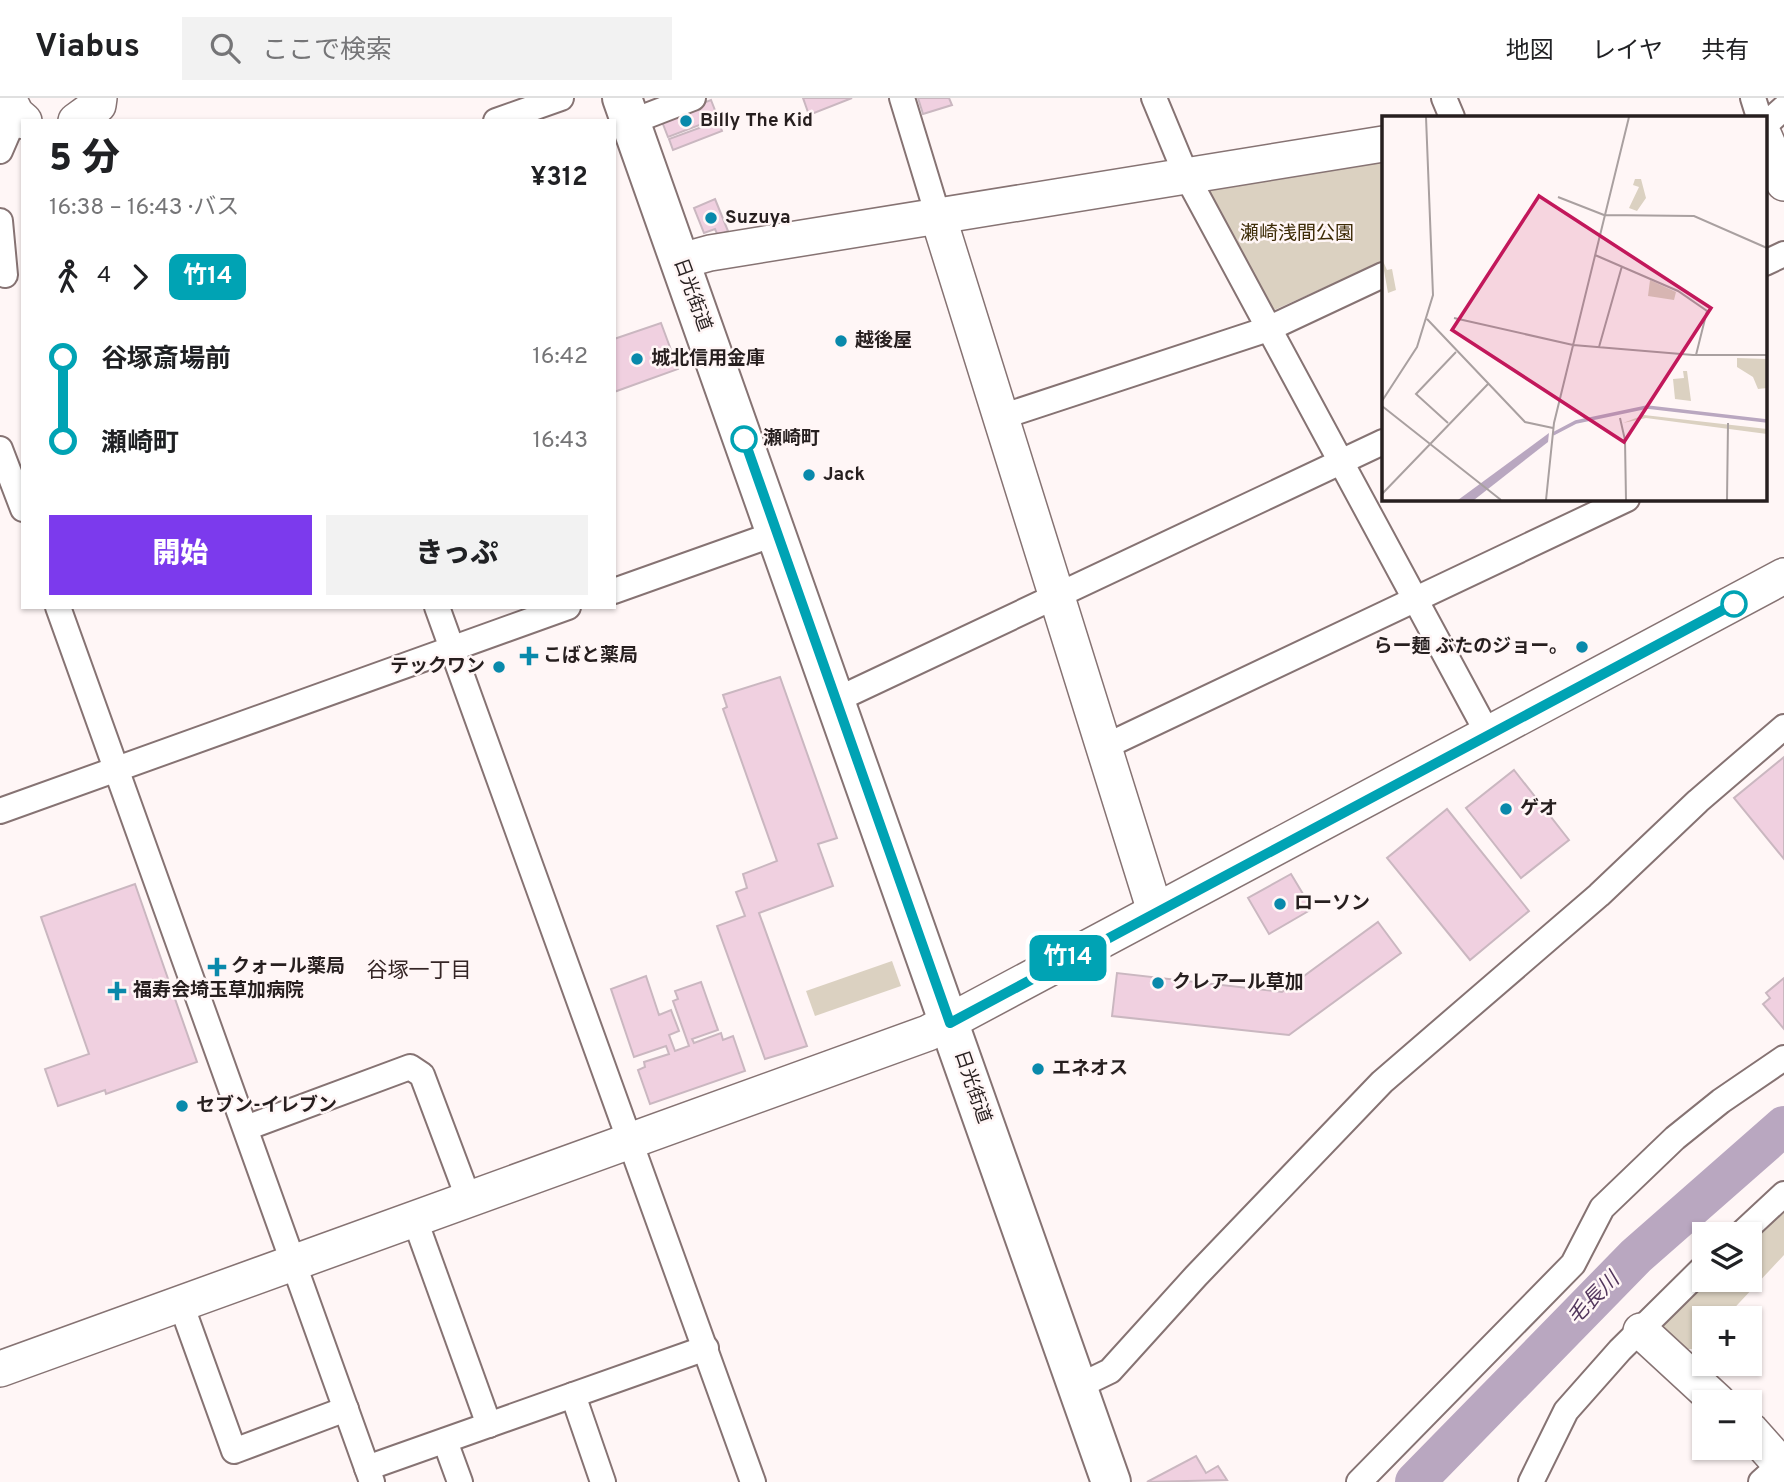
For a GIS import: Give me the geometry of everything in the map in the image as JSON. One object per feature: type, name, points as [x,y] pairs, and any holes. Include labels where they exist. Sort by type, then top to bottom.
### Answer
[{"type":"main road","name":"日光街道","points":[[626,110],[1111,1482]]},
{"type":"street","points":[[79,119],[98,105],[99,98]]},
{"type":"street","points":[[502,119],[561,98]]},
{"type":"street","points":[[626,110],[693,98]]},
{"type":"street","points":[[902,98],[1155,911]]},
{"type":"street","points":[[1154,98],[1186,175],[1488,734]]},
{"type":"street","points":[[1444,98],[1452,116]]},
{"type":"street","points":[[1753,98],[1759,116]]},
{"type":"street","points":[[1766,124],[1784,108]]},
{"type":"street","points":[[0,151],[16,111]]},
{"type":"street","points":[[1766,139],[1784,183]]},
{"type":"street","points":[[681,261],[710,253],[1382,144]]},
{"type":"street","points":[[0,221],[9,275]]},
{"type":"street","points":[[1766,263],[1784,254]]},
{"type":"street","points":[[1001,417],[1268,329],[1382,275]]},
{"type":"street","points":[[836,700],[1382,442]]},
{"type":"street","points":[[0,449],[21,504]]},
{"type":"street","points":[[1104,747],[1625,500]]},
{"type":"street","points":[[616,590],[777,533]]},
{"type":"street","points":[[0,1369],[631,1142],[950,1023],[1784,576]]},
{"type":"street","points":[[59,609],[370,1475],[445,1441],[706,1349]]},
{"type":"street","points":[[439,609],[753,1482]]},
{"type":"street","points":[[0,811],[562,609]]},
{"type":"street","points":[[1077,1387],[1110,1371],[1382,1082],[1599,895],[1698,801],[1784,727]]},
{"type":"street","points":[[1359,1482],[1573,1264],[1602,1208],[1675,1138],[1721,1101],[1784,1058]]},
{"type":"street","points":[[246,1128],[410,1067],[422,1075],[468,1200]]},
{"type":"street","points":[[1754,1222],[1784,1194]]},
{"type":"street","points":[[415,1220],[489,1425]]},
{"type":"street","points":[[1531,1482],[1566,1411],[1692,1279]]},
{"type":"street","points":[[181,1304],[234,1451],[346,1409]]},
{"type":"street","points":[[1640,1332],[1705,1390]]},
{"type":"street","points":[[573,1395],[603,1482]]},
{"type":"street","points":[[445,1441],[460,1482]]},
{"type":"street","points":[[1762,1449],[1776,1471]]},
{"type":"green space","name":"瀬崎浅間公園","points":[[1382,157],[1382,261],[1270,312],[1204,189]]},
{"type":"green space","points":[[892,961],[901,986],[815,1016],[806,991]]},
{"type":"green space","points":[[1784,1209],[1784,1255],[1762,1278],[1762,1230]]},
{"type":"green space","points":[[1695,1292],[1749,1292],[1736,1306],[1692,1306],[1692,1349],[1681,1349],[1663,1329],[1664,1321]]},
{"type":"building","points":[[803,98],[852,98],[809,115]]},
{"type":"building","points":[[918,98],[949,98],[952,105],[923,114]]},
{"type":"building","points":[[711,100],[718,118],[668,137],[661,119]]},
{"type":"building","points":[[718,121],[722,131],[673,150],[669,139]]},
{"type":"building","points":[[715,199],[728,231],[718,236],[715,229],[704,233],[694,208]]},
{"type":"building","points":[[661,323],[678,369],[616,391],[616,338]]},
{"type":"building","points":[[780,677],[837,838],[818,844],[833,886],[759,913],[807,1046],[765,1059],[717,926],[745,916],[736,892],[747,888],[743,874],[777,861],[723,709],[727,707],[723,695]]},
{"type":"building","points":[[1784,757],[1784,859],[1734,798]]},
{"type":"building","points":[[1514,770],[1569,840],[1521,878],[1466,808]]},
{"type":"building","points":[[1447,809],[1529,911],[1470,960],[1387,858]]},
{"type":"building","name":"ローソン","points":[[1291,874],[1312,909],[1269,934],[1248,898]]},
{"type":"building","points":[[135,884],[197,1062],[106,1094],[105,1090],[58,1106],[45,1069],[89,1054],[41,917]]},
{"type":"building","name":"クレアール草加","points":[[1378,922],[1401,953],[1289,1035],[1112,1016],[1117,973],[1282,992]]},
{"type":"building","points":[[646,976],[659,1015],[671,1010],[679,1031],[669,1035],[675,1051],[689,1046],[673,1001],[678,999],[675,991],[701,982],[718,1030],[692,1039],[694,1043],[721,1033],[723,1040],[733,1036],[745,1071],[650,1104],[638,1070],[645,1067],[644,1062],[669,1054],[666,1046],[634,1057],[611,989]]},
{"type":"building","points":[[1784,978],[1784,1029],[1763,1004],[1770,998],[1766,993]]},
{"type":"building","points":[[1196,1456],[1206,1473],[1218,1466],[1227,1480],[1147,1482]]},
{"type":"waterway","name":"毛長川","points":[[1415,1482],[1636,1256],[1784,1126]]},
{"type":"bus line","name":"竹14","points":[[744,439],[950,1023],[1155,911],[1734,604]]},
{"type":"place","name":"Billy The Kid","points":[[686,121]]},
{"type":"place","name":"Suzuya","points":[[711,218]]},
{"type":"place","name":"越後屋","points":[[841,341]]},
{"type":"place","name":"城北信用金庫","points":[[637,359]]},
{"type":"place","name":"瀬崎町","points":[[744,439]]},
{"type":"place","name":"Jack","points":[[809,475]]},
{"type":"place","name":"らー麺 ぶたのジョー。","points":[[1582,647]]},
{"type":"place","name":"こばと薬局","points":[[529,656]]},
{"type":"place","name":"テックワン","points":[[499,667]]},
{"type":"place","name":"ゲオ","points":[[1506,809]]},
{"type":"place","name":"ローソン","points":[[1280,904]]},
{"type":"place","name":"クォール薬局","points":[[217,967]]},
{"type":"place","name":"クレアール草加","points":[[1158,983]]},
{"type":"place","name":"福寿会埼玉草加病院","points":[[117,991]]},
{"type":"place","name":"エネオス","points":[[1038,1069]]},
{"type":"place","name":"セブン-イレブン","points":[[182,1106]]},
{"type":"district","name":"谷塚一丁目","points":[[419,971]]}]
